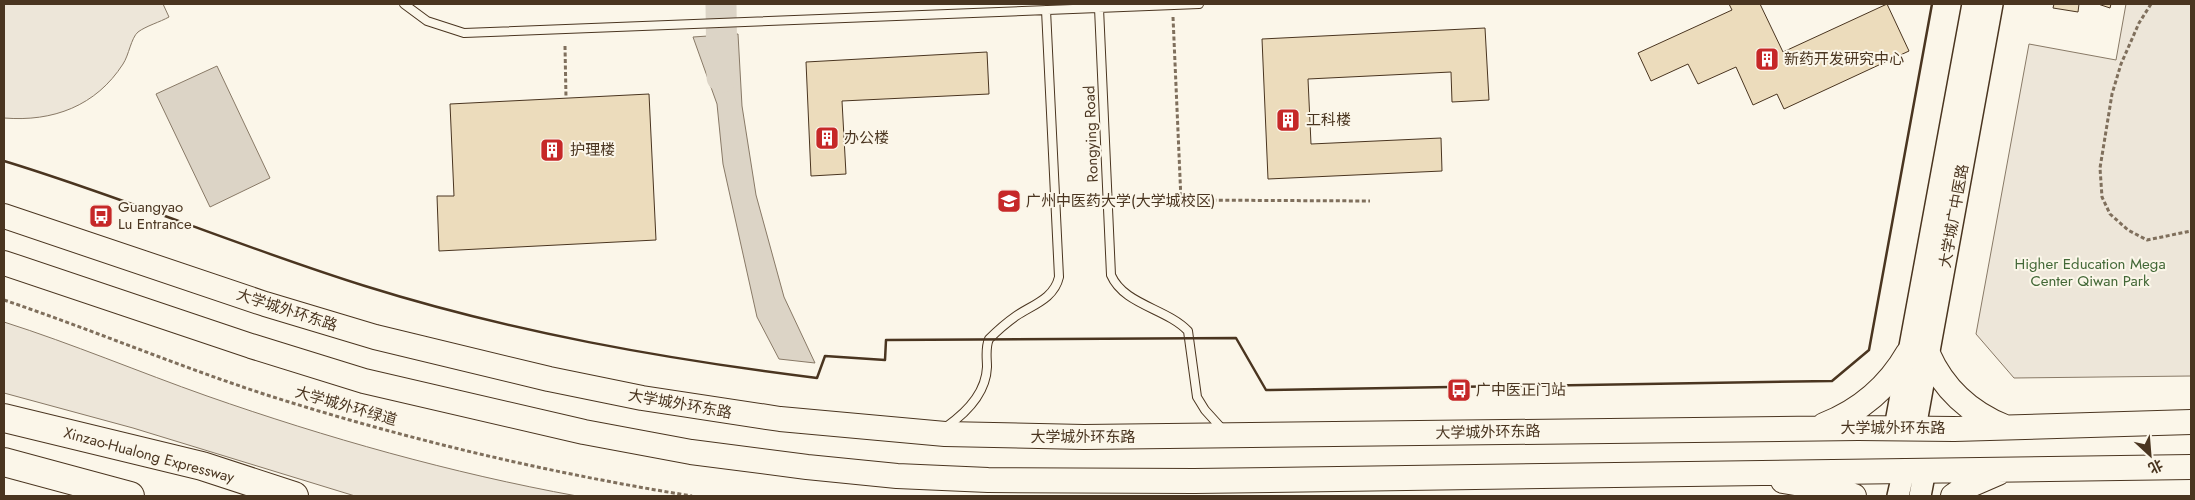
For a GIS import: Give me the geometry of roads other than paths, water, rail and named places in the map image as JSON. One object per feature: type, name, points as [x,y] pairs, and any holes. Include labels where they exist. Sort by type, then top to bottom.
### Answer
[{"type":"highway","name":"Xinzao-Hualong Expressway","points":[[4,418],[202,466],[294,496]]},
{"type":"highway","points":[[4,462],[130,496]]},
{"type":"main road","name":"大学城广中医路","points":[[1905,428],[1973,4]]},
{"type":"main road","name":"大学城广中医路","points":[[1918,353],[1992,4]]},
{"type":"main road","name":"大学城外环东路","points":[[4,216],[332,326],[549,379],[642,398],[780,420],[935,433],[1084,438],[2006,427],[2191,422]]},
{"type":"main road","points":[[4,263],[251,346],[364,381],[539,423],[634,442],[756,461],[863,472],[988,480],[1194,481],[2191,467]]},
{"type":"main road","points":[[1815,428],[1845,416],[1876,394],[1918,353],[1936,370],[1955,394],[1977,413],[2006,427]]},
{"type":"main road","points":[[1953,496],[1978,481],[2010,469]]},
{"type":"main road","points":[[1898,496],[1914,470]]},
{"type":"main road","points":[[1914,470],[1920,496]]},
{"type":"main road","points":[[1756,472],[1794,484],[1837,490],[1854,496]]},
{"type":"lane","points":[[404,4],[427,21],[464,33],[1199,4]]},
{"type":"lane","name":"Rongying Road","points":[[1099,8],[1111,275],[1123,291],[1172,318],[1188,331],[1197,397],[1205,410],[1228,436]]},
{"type":"lane","points":[[935,433],[960,416],[978,395],[986,375],[989,339],[1016,316],[1044,299],[1055,287],[1059,278],[1046,10]]},
{"type":"waterway","points":[[721,4],[722,77]]},
{"type":"place","name":"新药开发研究中心","points":[[1767,59]]},
{"type":"place","name":"工科楼","points":[[1288,120]]},
{"type":"place","name":"办公楼","points":[[827,138]]},
{"type":"place","name":"护理楼","points":[[552,150]]},
{"type":"place","name":"广州中医药大学(大学城校区)","points":[[1009,201]]},
{"type":"place","name":"Guangyao Lu Entrance","points":[[101,216]]},
{"type":"place","name":"广中医正门站","points":[[1459,390]]},
{"type":"park label","name":"Higher Education Mega Center Qiwan Park","points":[[2090,272]]}]
